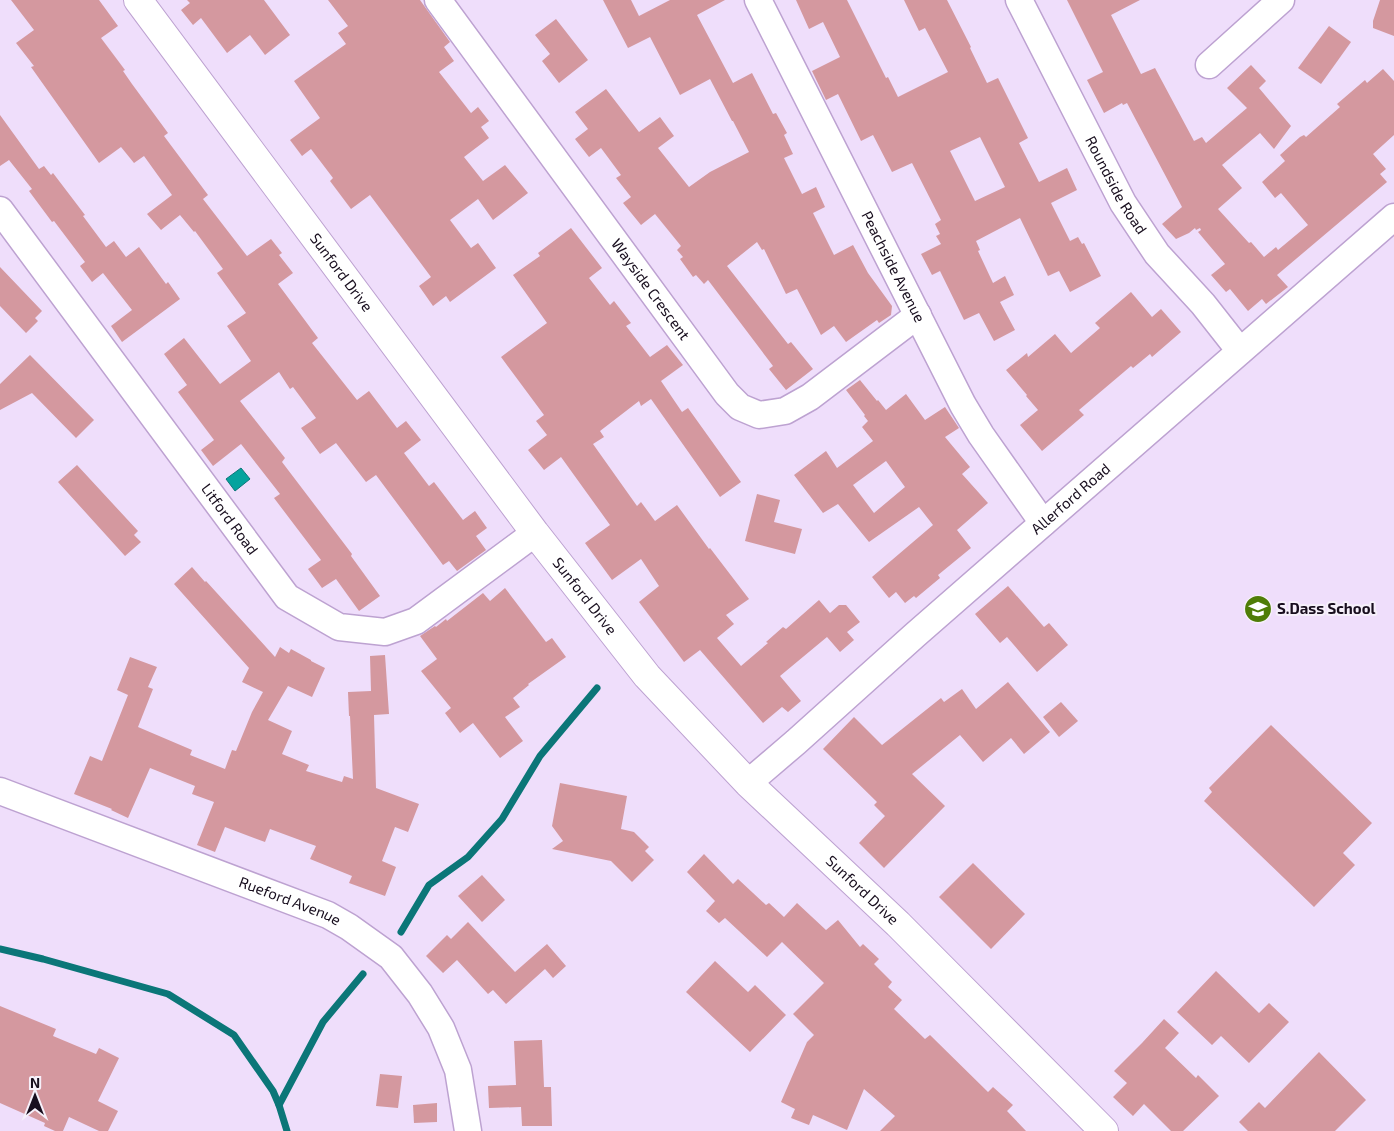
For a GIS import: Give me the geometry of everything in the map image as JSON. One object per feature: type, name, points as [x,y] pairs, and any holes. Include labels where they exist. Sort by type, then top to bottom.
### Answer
[{"type":"street","name":"Sunford Drive","points":[[138,0],[536,533],[646,676],[748,783],[898,924],[1104,1131]]},
{"type":"street","name":"Wayside Crescent","points":[[438,0],[727,394],[740,407],[759,414],[785,411],[810,397],[918,315]]},
{"type":"street","name":"Peachside Avenue","points":[[758,0],[963,405],[981,435],[1043,523]]},
{"type":"street","name":"Roundside Road","points":[[1019,0],[1123,204],[1157,254],[1202,304],[1240,351]]},
{"type":"street","points":[[1209,65],[1281,0]]},
{"type":"street","name":"Litford Road","points":[[0,210],[287,597],[340,627],[385,632],[416,621],[536,533]]},
{"type":"street","name":"Allerford Road","points":[[748,783],[914,635],[1394,217]]},
{"type":"street","name":"Rueford Avenue","points":[[0,791],[328,915],[391,956],[420,994],[441,1028],[458,1070],[468,1131]]},
{"type":"shaded area","points":[[241,468],[250,479],[235,491],[226,479]]},
{"type":"building","points":[[11,0],[99,0],[118,26],[101,38],[168,133],[164,136],[208,195],[203,199],[247,256],[271,239],[282,253],[279,255],[293,273],[278,284],[318,338],[312,343],[357,400],[369,391],[397,428],[406,421],[421,440],[404,453],[429,486],[434,482],[463,520],[475,511],[487,528],[476,536],[486,550],[457,571],[449,561],[443,565],[376,475],[366,482],[336,443],[320,454],[301,428],[316,418],[293,387],[290,389],[279,372],[240,401],[285,458],[282,462],[352,554],[351,556],[380,596],[359,611],[336,579],[322,588],[308,569],[321,560],[274,498],[280,494],[241,444],[213,466],[201,450],[214,440],[178,392],[187,385],[164,354],[184,338],[220,384],[251,361],[227,326],[246,313],[217,273],[223,269],[195,231],[180,215],[161,230],[147,214],[172,195],[144,156],[134,163],[121,147],[99,163],[31,67],[34,66],[16,43],[34,30]]},
{"type":"building","points":[[187,0],[264,0],[290,35],[265,55],[250,35],[227,53],[201,18],[193,25],[181,10],[190,3]]},
{"type":"building","points":[[328,0],[420,0],[450,42],[444,47],[454,61],[439,72],[471,113],[478,107],[489,121],[481,127],[489,138],[464,157],[483,181],[505,165],[528,193],[493,220],[478,199],[450,220],[471,248],[478,243],[496,268],[450,302],[446,296],[433,306],[419,286],[431,277],[370,195],[351,209],[330,181],[333,178],[311,149],[302,156],[290,140],[320,118],[294,81],[346,44],[338,33],[348,26]]},
{"type":"building","points":[[603,0],[631,0],[639,16],[670,0],[725,0],[697,15],[733,83],[752,73],[773,114],[776,113],[787,133],[784,135],[793,154],[784,158],[802,194],[816,187],[825,207],[813,213],[834,255],[853,245],[868,273],[892,306],[891,315],[879,323],[877,320],[846,342],[834,326],[821,335],[797,289],[786,294],[764,249],[762,250],[757,242],[727,266],[788,344],[791,342],[813,369],[786,390],[769,369],[773,366],[708,280],[704,284],[696,275],[693,277],[680,259],[683,257],[677,250],[681,246],[655,214],[641,225],[623,203],[631,197],[616,178],[621,175],[601,148],[589,157],[575,139],[588,129],[575,112],[606,89],[639,132],[660,117],[674,136],[658,148],[689,187],[710,172],[749,152],[710,79],[680,95],[650,37],[628,48]]},
{"type":"building","points":[[796,0],[847,0],[886,78],[888,77],[898,97],[948,72],[925,28],[919,31],[904,0],[947,0],[987,83],[998,78],[1028,138],[1019,143],[1039,182],[1067,168],[1077,190],[1051,203],[1070,241],[1078,237],[1082,244],[1084,243],[1101,276],[1070,292],[1059,271],[1048,276],[1020,218],[976,241],[980,250],[978,251],[993,283],[1005,276],[1014,295],[1000,302],[1015,330],[994,341],[979,313],[964,320],[940,271],[932,275],[921,254],[941,244],[936,236],[940,234],[935,224],[941,220],[912,163],[892,172],[873,135],[861,141],[838,94],[826,100],[812,71],[840,57],[823,22],[809,29]],"holes":[[[980,137],[1005,187],[975,201],[950,151]]]},
{"type":"building","points":[[1067,0],[1140,0],[1111,15],[1141,74],[1155,68],[1194,141],[1202,137],[1206,143],[1247,108],[1227,88],[1251,65],[1266,81],[1259,88],[1291,126],[1274,149],[1260,133],[1222,165],[1242,188],[1218,209],[1264,257],[1276,247],[1278,250],[1308,225],[1281,193],[1275,198],[1262,182],[1285,161],[1280,155],[1300,137],[1304,135],[1306,137],[1340,107],[1337,104],[1365,80],[1367,83],[1383,69],[1394,81],[1394,135],[1373,154],[1386,169],[1380,174],[1387,182],[1277,275],[1288,287],[1266,304],[1262,299],[1248,311],[1230,289],[1226,292],[1211,275],[1225,264],[1198,232],[1201,230],[1200,228],[1196,230],[1195,228],[1176,239],[1162,224],[1182,207],[1127,103],[1123,105],[1122,103],[1104,113],[1087,80],[1103,72]]},
{"type":"building","points":[[1380,0],[1394,0],[1394,36],[1373,28],[1373,21]]},
{"type":"building","points":[[556,19],[588,60],[559,83],[542,61],[550,54],[535,35]]},
{"type":"building","points":[[1329,26],[1351,42],[1321,84],[1298,68]]},
{"type":"building","points":[[0,115],[39,169],[44,166],[51,175],[53,173],[85,215],[83,216],[106,247],[114,241],[126,257],[139,247],[166,284],[168,282],[180,299],[122,342],[111,326],[132,310],[103,273],[92,282],[80,266],[85,262],[54,221],[52,222],[29,191],[32,189],[9,160],[0,166]]},
{"type":"building","points":[[571,228],[602,268],[589,278],[610,305],[614,301],[631,323],[626,326],[650,357],[667,345],[683,365],[661,381],[682,412],[688,408],[741,482],[720,497],[651,399],[641,406],[639,401],[600,431],[604,437],[593,444],[637,506],[641,502],[655,521],[677,505],[749,599],[726,615],[734,624],[717,638],[741,666],[768,643],[766,642],[783,627],[786,629],[819,600],[830,613],[839,605],[846,605],[860,622],[847,632],[854,640],[840,652],[827,637],[780,676],[801,701],[788,712],[782,707],[763,723],[700,650],[684,662],[639,602],[659,586],[641,559],[612,580],[585,543],[610,525],[561,457],[544,470],[528,450],[547,435],[536,421],[544,415],[501,357],[547,323],[513,275],[540,256],[538,253]]},
{"type":"building","points":[[0,267],[42,311],[35,318],[38,321],[26,333],[0,306]]},
{"type":"building","points":[[1131,292],[1152,317],[1161,309],[1181,332],[1152,357],[1150,354],[1133,368],[1131,366],[1079,410],[1084,415],[1042,451],[1020,425],[1038,410],[1006,370],[1027,353],[1028,357],[1055,334],[1071,353],[1100,328],[1095,323]]},
{"type":"building","points":[[30,355],[94,420],[76,438],[32,393],[0,410],[0,384]]},
{"type":"building","points":[[860,380],[886,410],[906,394],[925,420],[945,407],[959,428],[945,437],[970,467],[962,474],[988,503],[957,530],[971,548],[938,575],[940,578],[916,598],[914,596],[905,603],[896,592],[889,598],[872,577],[933,525],[919,507],[869,542],[838,504],[823,513],[794,475],[826,451],[837,468],[873,441],[862,427],[868,421],[865,415],[846,390]],"holes":[[[886,461],[905,487],[874,513],[853,485]]]},
{"type":"building","points":[[77,465],[138,531],[134,535],[141,542],[125,556],[58,482]]},
{"type":"building","points":[[757,494],[780,500],[774,522],[802,529],[795,554],[745,541]]},
{"type":"building","points":[[192,567],[275,657],[280,647],[289,653],[291,649],[325,668],[312,697],[288,686],[268,720],[292,731],[282,754],[309,765],[306,771],[342,782],[344,776],[353,779],[348,692],[371,691],[370,656],[385,655],[389,714],[374,715],[376,788],[419,804],[408,832],[395,827],[382,861],[396,867],[385,896],[349,883],[352,876],[310,859],[316,846],[270,829],[265,842],[225,827],[215,852],[197,845],[214,802],[192,794],[195,786],[150,768],[128,818],[112,809],[74,794],[90,756],[102,761],[128,695],[117,690],[130,657],[157,667],[148,687],[153,689],[138,727],[192,750],[190,755],[225,769],[232,750],[236,751],[252,712],[263,692],[242,682],[249,668],[174,584]]},
{"type":"building","points":[[1008,586],[1044,627],[1049,623],[1068,645],[1037,672],[1007,637],[1000,643],[975,614]]},
{"type":"building","points":[[505,588],[546,642],[552,638],[566,657],[528,684],[513,698],[520,707],[505,717],[523,741],[500,758],[473,723],[460,733],[445,713],[451,708],[421,671],[437,659],[420,636],[446,619],[447,621],[483,593],[490,601]]},
{"type":"building","points":[[1008,682],[1050,732],[1024,754],[1011,738],[983,762],[960,735],[912,774],[945,806],[884,868],[859,843],[885,816],[874,805],[877,802],[823,749],[854,717],[882,745],[941,698],[944,702],[962,689],[976,709]]},
{"type":"building","points":[[1061,702],[1078,721],[1059,737],[1043,717]]},
{"type":"building","points":[[1271,725],[1372,823],[1343,853],[1355,865],[1314,907],[1204,801],[1212,792],[1209,788]]},
{"type":"building","points":[[560,783],[627,796],[621,829],[634,832],[649,847],[645,851],[654,860],[632,882],[611,861],[552,849],[563,841],[552,826]]},
{"type":"building","points":[[704,854],[733,884],[738,879],[766,905],[769,903],[784,917],[797,903],[826,930],[838,920],[860,947],[863,944],[879,959],[874,964],[892,982],[888,987],[902,1000],[894,1009],[925,1039],[930,1035],[988,1092],[993,1087],[1013,1105],[1007,1111],[1026,1131],[880,1131],[895,1116],[864,1089],[847,1130],[813,1115],[809,1125],[791,1118],[795,1109],[781,1102],[807,1042],[814,1035],[793,1014],[824,983],[782,942],[767,957],[725,918],[719,923],[706,911],[715,901],[687,872]]},
{"type":"building","points":[[973,863],[1025,914],[991,949],[939,897]]},
{"type":"building","points":[[482,875],[505,900],[482,922],[458,896]]},
{"type":"building","points":[[468,922],[515,972],[547,944],[566,966],[553,978],[545,969],[506,1004],[493,990],[488,994],[457,960],[443,973],[426,956],[447,935],[451,939]]},
{"type":"building","points":[[715,961],[748,992],[755,985],[786,1015],[750,1052],[686,992]]},
{"type":"building","points":[[1216,971],[1259,1013],[1269,1003],[1289,1022],[1249,1063],[1221,1036],[1212,1045],[1177,1012]]},
{"type":"building","points":[[0,1006],[56,1029],[53,1036],[96,1054],[99,1048],[119,1058],[98,1101],[118,1111],[108,1131],[99,1131],[69,1117],[63,1131],[55,1131],[44,1126],[45,1123],[0,1103]]},
{"type":"building","points":[[1164,1019],[1179,1033],[1165,1048],[1196,1078],[1198,1075],[1219,1096],[1183,1131],[1171,1131],[1144,1104],[1133,1116],[1113,1097],[1127,1083],[1114,1071]]},
{"type":"building","points":[[542,1040],[544,1087],[551,1087],[552,1126],[522,1126],[521,1107],[489,1108],[488,1086],[516,1085],[514,1041]]},
{"type":"building","points":[[1319,1052],[1366,1100],[1335,1131],[1248,1131],[1239,1122],[1259,1102],[1265,1108]]},
{"type":"building","points":[[380,1074],[402,1076],[398,1108],[376,1106]]},
{"type":"building","points":[[437,1103],[437,1122],[414,1123],[413,1105]]},
{"type":"waterway","points":[[401,932],[429,885],[468,857],[502,819],[540,756],[597,688]]},
{"type":"waterway","points":[[0,949],[168,994],[234,1035],[273,1091],[279,1105]]},
{"type":"waterway","points":[[287,1131],[279,1105],[323,1022],[363,974]]},
{"type":"place","name":"S.Dass School","points":[[1258,609]]}]
